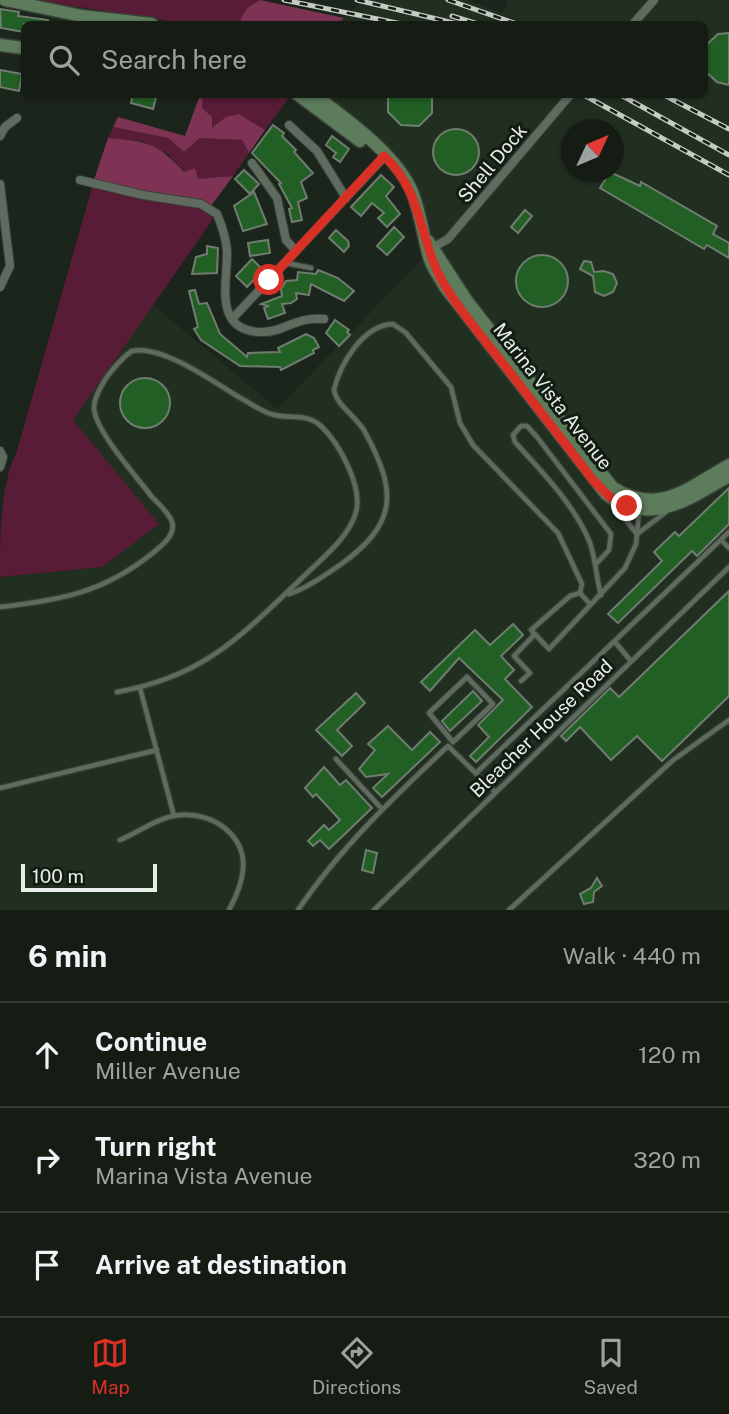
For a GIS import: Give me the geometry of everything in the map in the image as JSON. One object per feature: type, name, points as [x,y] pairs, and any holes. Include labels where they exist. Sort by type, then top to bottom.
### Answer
[{"type":"main road","points":[[5,0],[82,16],[126,21]]},
{"type":"main road","points":[[0,45],[21,48]]},
{"type":"main road","points":[[304,98],[384,156]]},
{"type":"main road","name":"Marina Vista Avenue","points":[[318,98],[404,176],[430,244],[467,301],[605,478],[641,506]]},
{"type":"main road","name":"Marina Vista Avenue","points":[[430,244],[431,261],[456,303],[601,489],[616,501],[641,506]]},
{"type":"main road","points":[[641,506],[675,496],[729,465]]},
{"type":"main road","points":[[641,506],[674,507],[729,476]]},
{"type":"street","points":[[636,21],[654,0]]},
{"type":"street","name":"Shell Dock","points":[[430,244],[448,239],[568,98]]},
{"type":"street","points":[[0,136],[5,127],[17,118]]},
{"type":"street","points":[[289,125],[323,160],[346,198]]},
{"type":"street","points":[[233,318],[384,156]]},
{"type":"street","points":[[252,163],[277,198],[286,240],[296,251]]},
{"type":"street","points":[[80,180],[201,204],[216,214],[227,250],[224,300],[233,318],[242,327],[260,332],[296,320],[324,319]]},
{"type":"street","points":[[0,184],[10,266],[2,271],[0,287]]},
{"type":"street","points":[[0,452],[4,457],[0,467]]},
{"type":"lane","points":[[285,263],[311,268]]},
{"type":"lane","points":[[289,594],[343,562],[369,541],[385,518],[387,495],[384,475],[365,432],[338,400],[334,390],[362,338],[377,327],[393,324],[407,333],[451,387],[460,423],[473,445],[564,541],[582,584],[580,593]]},
{"type":"lane","points":[[0,607],[89,591],[111,583],[135,567],[170,536],[173,526],[169,516],[124,459],[94,412],[97,394],[124,355],[139,349],[176,362],[269,414],[311,420],[322,428],[335,444],[356,492],[356,512],[348,530],[289,594],[223,651],[140,688],[117,692]]},
{"type":"lane","points":[[596,564],[609,550],[611,534],[537,437],[527,426],[521,426],[513,435],[515,442],[574,515],[587,536],[596,564],[595,574],[601,595]]},
{"type":"lane","points":[[601,489],[637,534]]},
{"type":"lane","points":[[580,593],[570,596],[531,630],[549,649],[625,568],[634,550],[641,506]]},
{"type":"lane","points":[[637,534],[674,507]]},
{"type":"lane","points":[[476,773],[615,642],[725,544],[729,532]]},
{"type":"lane","name":"Bleacher House Road","points":[[374,910],[729,568]]},
{"type":"lane","points":[[580,593],[590,604]]},
{"type":"lane","points":[[521,681],[530,673],[514,656],[535,634]]},
{"type":"lane","points":[[615,642],[631,661]]},
{"type":"lane","points":[[467,677],[493,704],[453,742],[429,713],[467,677]]},
{"type":"lane","points":[[140,688],[174,816]]},
{"type":"lane","points":[[509,910],[672,761],[729,720]]},
{"type":"lane","points":[[298,910],[331,865],[382,809],[448,746],[495,792]]},
{"type":"lane","points":[[0,788],[157,750]]},
{"type":"lane","points":[[336,759],[382,809]]},
{"type":"lane","points":[[120,839],[174,816],[194,815],[217,822],[239,846],[244,867],[237,894],[229,910]]},
{"type":"shaded area","points":[[35,0],[260,0],[247,8],[242,21],[168,21]]},
{"type":"shaded area","points":[[260,0],[344,18],[341,21],[242,21],[247,8]]},
{"type":"shaded area","points":[[363,0],[466,0],[503,13],[508,0],[729,0],[729,465],[664,499],[613,488],[434,247],[404,176],[316,98],[708,98],[708,21],[341,21]]},
{"type":"shaded area","points":[[199,98],[203,98],[202,108],[212,117],[212,128],[226,117],[239,114],[265,130],[249,153],[242,140],[200,138],[184,152],[168,138],[113,127],[118,117],[185,136]]},
{"type":"shaded area","points":[[203,98],[289,98],[265,130],[239,114],[212,129],[202,108]]},
{"type":"shaded area","points":[[113,127],[168,138],[184,152],[200,138],[242,140],[249,153],[233,176],[197,180],[168,154],[141,141],[108,138]]},
{"type":"shaded area","points":[[108,138],[142,142],[159,149],[184,172],[195,168],[198,179],[233,176],[211,206],[94,180]]},
{"type":"shaded area","points":[[93,184],[200,206],[208,210],[213,219],[73,420],[159,524],[102,567],[0,577],[2,513],[7,481]]},
{"type":"shaded area","points":[[428,253],[627,506],[729,476],[729,910],[0,910],[0,577],[102,567],[73,420],[152,304],[277,409]]},
{"type":"building","points":[[0,9],[19,12],[18,16],[48,20],[21,21],[21,31],[1,28]]},
{"type":"building","points":[[729,33],[729,85],[717,82],[708,74],[708,43],[718,34]]},
{"type":"building","points":[[0,70],[21,74],[19,91],[0,87]]},
{"type":"building","points":[[132,98],[156,98],[153,109],[131,103]]},
{"type":"building","points":[[388,98],[432,98],[432,113],[419,126],[401,125],[388,112]]},
{"type":"building","points":[[273,125],[284,133],[282,136],[313,173],[301,182],[307,198],[298,202],[302,220],[292,222],[289,209],[292,208],[279,184],[281,183],[252,153]]},
{"type":"building","points":[[456,129],[472,136],[479,152],[472,168],[456,175],[440,168],[433,152],[440,136]]},
{"type":"building","points":[[332,136],[349,149],[340,162],[333,157],[336,153],[326,145]]},
{"type":"building","points":[[244,170],[259,184],[250,194],[235,179]]},
{"type":"building","points":[[381,175],[394,187],[386,196],[400,214],[387,227],[378,218],[384,213],[372,203],[361,216],[351,207]]},
{"type":"building","points":[[624,179],[640,186],[641,182],[717,226],[713,234],[729,243],[729,258],[707,245],[704,249],[600,188],[604,182],[624,182]]},
{"type":"building","points":[[254,192],[267,224],[243,231],[234,206]]},
{"type":"building","points":[[525,210],[532,216],[518,233],[511,227]]},
{"type":"building","points":[[394,227],[404,237],[387,255],[377,246]]},
{"type":"building","points":[[336,230],[348,241],[349,246],[344,252],[329,238]]},
{"type":"building","points":[[268,240],[270,253],[250,256],[248,243]]},
{"type":"building","points":[[207,246],[218,248],[217,273],[192,274],[196,257],[207,254]]},
{"type":"building","points":[[542,255],[552,257],[560,263],[566,271],[566,291],[560,299],[552,305],[542,307],[532,305],[524,299],[518,291],[516,281],[518,271],[524,263],[532,257]]},
{"type":"building","points":[[252,259],[263,270],[247,287],[236,276]]},
{"type":"building","points":[[584,261],[591,262],[594,272],[613,274],[617,283],[613,292],[604,296],[595,292],[593,276],[580,269]]},
{"type":"building","points":[[318,270],[338,278],[354,291],[344,301],[311,284],[309,295],[296,293],[297,299],[282,304],[285,313],[268,319],[264,308],[268,306],[261,304],[282,296],[281,289],[286,281],[297,280],[298,272],[316,274]]},
{"type":"building","points":[[195,290],[199,304],[207,303],[220,334],[247,357],[248,353],[280,352],[278,348],[306,334],[314,338],[319,347],[313,350],[314,353],[281,370],[280,367],[240,366],[201,340],[194,329],[198,327],[189,291]]},
{"type":"building","points":[[335,320],[349,330],[347,332],[350,335],[339,346],[326,333]]},
{"type":"building","points":[[145,378],[163,385],[170,403],[163,421],[145,428],[127,421],[120,403],[127,385]]},
{"type":"building","points":[[729,488],[729,524],[697,556],[692,551],[618,623],[608,614],[662,561],[654,552],[675,532],[679,536]]},
{"type":"building","points":[[729,591],[729,696],[662,761],[637,736],[611,760],[580,727],[566,741],[561,736],[610,688],[619,697]]},
{"type":"building","points":[[513,624],[523,635],[501,656],[514,670],[505,679],[532,707],[476,762],[470,756],[489,737],[478,725],[503,700],[459,658],[430,691],[421,682],[475,630],[490,645]]},
{"type":"building","points":[[473,691],[482,701],[450,731],[442,721]]},
{"type":"building","points":[[356,693],[365,703],[337,730],[352,746],[342,756],[316,730]]},
{"type":"building","points":[[388,726],[412,750],[430,732],[440,742],[382,797],[373,788],[388,774],[366,777],[359,769],[375,750],[368,744]]},
{"type":"building","points":[[324,767],[340,785],[346,780],[372,808],[329,849],[320,840],[313,846],[308,841],[324,825],[329,830],[340,820],[316,794],[313,797],[305,788]]},
{"type":"building","points":[[366,850],[377,853],[373,873],[362,870]]},
{"type":"building","points":[[597,878],[602,886],[594,892],[593,902],[584,904],[580,894],[591,888]]},
{"type":"railway","points":[[284,0],[387,21]]},
{"type":"railway","points":[[357,0],[445,21]]},
{"type":"railway","points":[[448,0],[508,21]]},
{"type":"railway","points":[[452,16],[468,21]]},
{"type":"railway","points":[[589,98],[729,175]]},
{"type":"railway","points":[[626,98],[729,155]]},
{"type":"railway","points":[[670,98],[729,129]]},
{"type":"route","points":[[269,280],[384,156],[404,176],[427,240],[428,253],[456,303],[593,480],[610,497],[627,506]]}]
